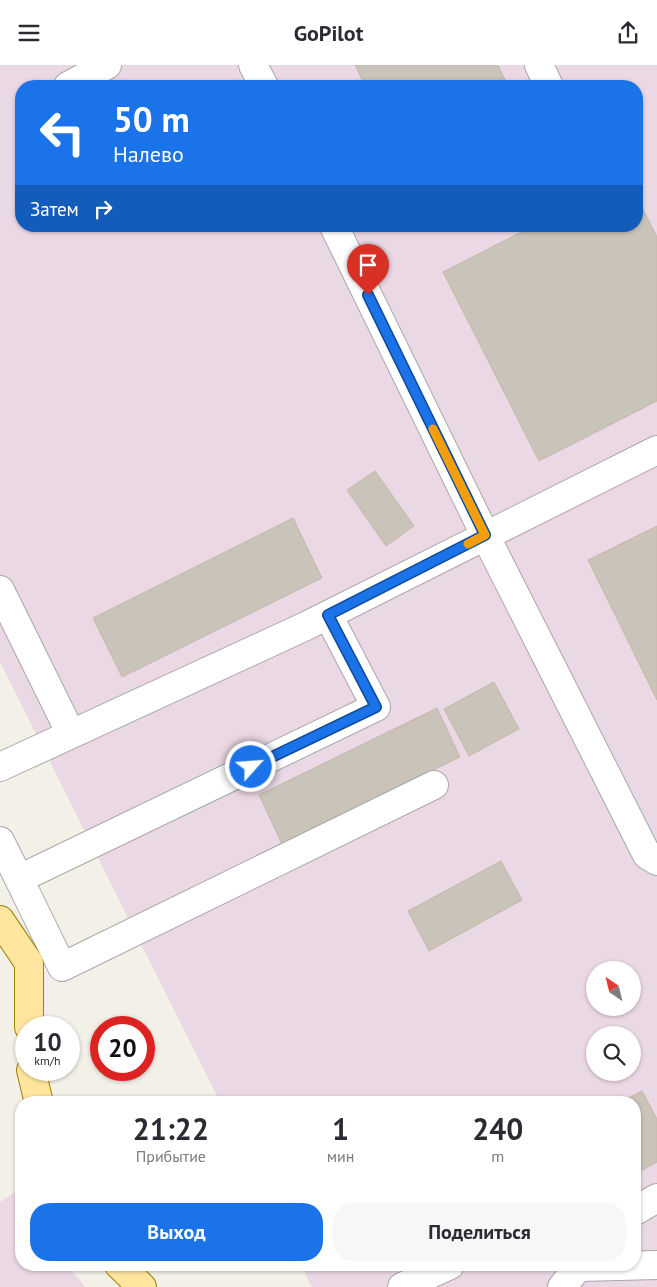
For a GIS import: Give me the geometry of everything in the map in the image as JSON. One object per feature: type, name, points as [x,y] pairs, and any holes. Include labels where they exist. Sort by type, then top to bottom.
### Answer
[{"type":"main road","points":[[0,920],[28,963],[29,1016]]},
{"type":"main road","points":[[34,1081],[37,1096]]},
{"type":"main road","points":[[125,1271],[142,1287]]},
{"type":"lane","points":[[79,80],[107,65]]},
{"type":"lane","points":[[253,65],[261,80]]},
{"type":"lane","points":[[539,65],[546,80]]},
{"type":"lane","points":[[337,232],[485,535],[647,855],[657,861]]},
{"type":"lane","points":[[0,767],[328,615],[657,450]]},
{"type":"lane","points":[[0,590],[71,734]]},
{"type":"lane","points":[[19,879],[376,707],[328,615]]},
{"type":"lane","points":[[0,841],[62,967],[434,785]]},
{"type":"lane","points":[[641,1207],[657,1198]]},
{"type":"lane","points":[[641,1265],[657,1265]]},
{"type":"lane","points":[[402,1287],[437,1271]]},
{"type":"lane","points":[[562,1287],[576,1271]]},
{"type":"shaded area","points":[[0,65],[657,65],[657,1287],[312,1287],[304,1271],[641,1271],[641,1096],[217,1096],[0,662]]},
{"type":"shaded area","points":[[14,1193],[15,1194],[15,1271],[73,1271],[85,1287],[0,1287],[0,1202]]},
{"type":"building","points":[[355,65],[498,65],[505,80],[362,80]]},
{"type":"building","points":[[643,210],[657,237],[657,401],[539,461],[443,272],[521,232],[643,232]]},
{"type":"building","points":[[375,471],[414,526],[386,546],[347,490]]},
{"type":"building","points":[[293,518],[322,578],[122,677],[93,618]]},
{"type":"building","points":[[657,526],[657,700],[588,560]]},
{"type":"building","points":[[494,682],[519,729],[469,756],[444,709]]},
{"type":"building","points":[[437,708],[460,757],[282,844],[259,795]]},
{"type":"building","points":[[501,861],[522,900],[429,951],[408,911]]},
{"type":"building","points":[[642,1091],[657,1119],[657,1162],[641,1171],[641,1096],[632,1096]]},
{"type":"slow traffic","points":[[433,429],[485,535],[468,544]]},
{"type":"route","points":[[251,767],[376,707],[328,615],[485,535],[368,295]]}]
